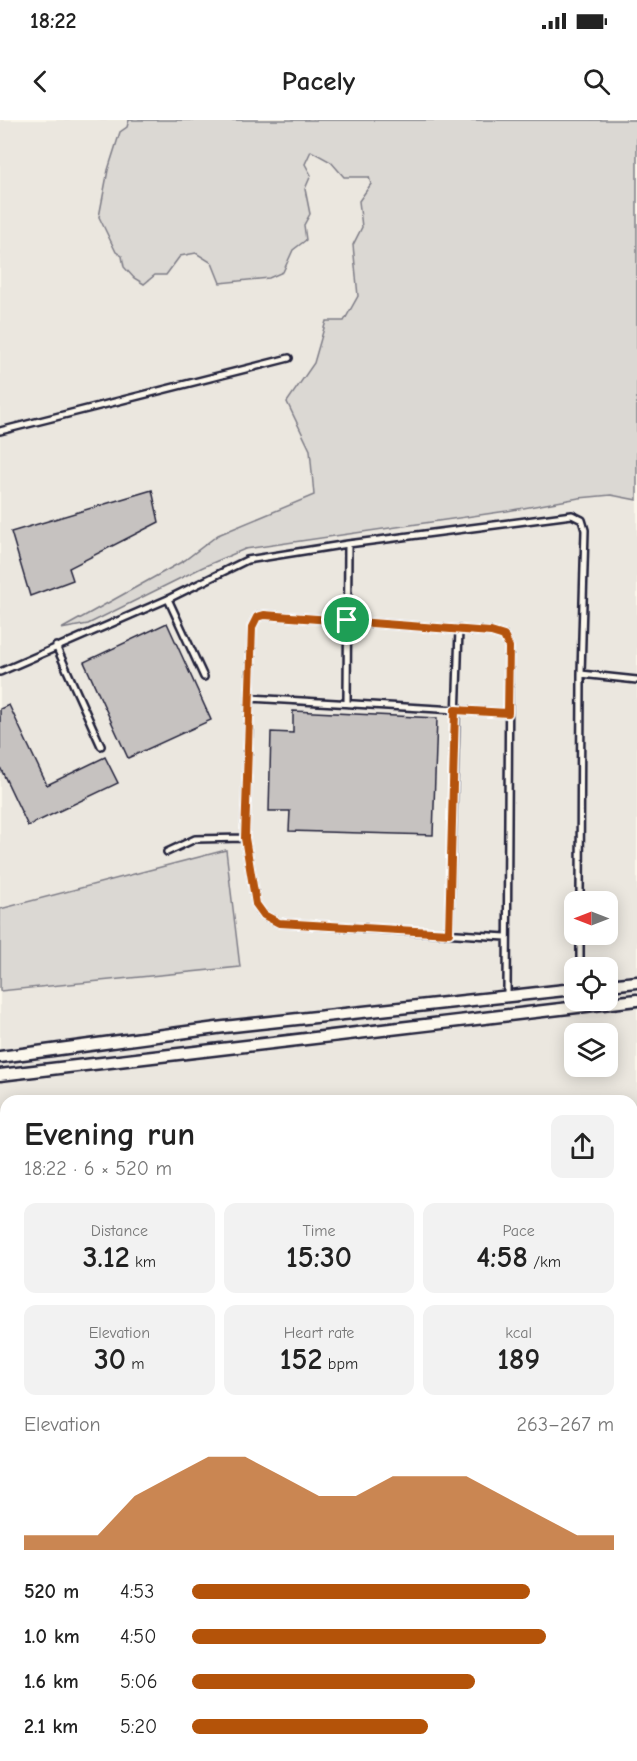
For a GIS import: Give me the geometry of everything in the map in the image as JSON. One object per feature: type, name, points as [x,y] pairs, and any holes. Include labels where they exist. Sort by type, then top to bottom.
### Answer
[{"type":"street","points":[[618,984],[637,982]]},
{"type":"street","points":[[0,1057],[158,1036],[564,990]]},
{"type":"street","points":[[507,996],[507,1014]]},
{"type":"street","points":[[0,1075],[637,1000]]},
{"type":"street","points":[[158,1036],[160,1056]]},
{"type":"lane","points":[[0,431],[289,358]]},
{"type":"lane","points":[[0,672],[168,599],[247,560],[348,544],[572,515],[582,520],[585,530],[581,674],[580,891]]},
{"type":"lane","points":[[347,704],[348,544]]},
{"type":"lane","points":[[168,599],[204,676]]},
{"type":"lane","points":[[506,937],[279,923],[264,915],[256,904],[245,838],[252,627],[257,617],[264,615],[347,620],[491,632],[504,636],[509,647],[507,996]]},
{"type":"lane","points":[[449,933],[459,629]]},
{"type":"lane","points":[[56,646],[101,746]]},
{"type":"lane","points":[[581,674],[637,680]]},
{"type":"lane","points":[[250,698],[508,713]]},
{"type":"lane","points":[[167,852],[195,839],[245,838]]},
{"type":"shaded area","points":[[0,120],[129,120],[127,127],[120,132],[108,170],[99,217],[122,256],[125,267],[144,284],[155,275],[166,274],[180,256],[196,253],[212,263],[283,272],[293,250],[306,240],[304,225],[310,214],[305,189],[311,175],[305,164],[310,151],[331,162],[344,177],[369,177],[371,184],[359,201],[362,227],[353,245],[358,296],[344,321],[326,321],[314,363],[287,402],[310,450],[314,495],[218,535],[185,560],[64,628],[245,549],[611,495],[637,500],[637,1095],[0,1095]]},
{"type":"shaded area","points":[[129,120],[637,120],[637,500],[611,495],[579,498],[507,511],[245,549],[203,567],[88,624],[61,629],[185,560],[218,535],[314,495],[310,450],[287,402],[314,363],[326,321],[344,321],[358,296],[353,245],[362,227],[359,201],[371,184],[369,177],[344,177],[331,162],[311,151],[305,164],[311,175],[305,189],[310,214],[304,225],[306,240],[293,250],[283,272],[269,278],[220,283],[212,263],[196,253],[180,256],[166,275],[155,275],[144,284],[134,278],[124,267],[122,256],[116,252],[99,217],[108,170],[120,132],[127,127]]},
{"type":"shaded area","points":[[226,850],[240,967],[0,991],[0,909]]},
{"type":"building","points":[[152,490],[159,522],[69,568],[73,580],[30,596],[11,532]]},
{"type":"building","points":[[167,623],[211,720],[128,758],[84,662]]},
{"type":"building","points":[[9,705],[47,785],[105,757],[118,783],[28,826],[0,767],[0,709]]},
{"type":"building","points":[[293,711],[437,718],[433,835],[289,831],[290,811],[269,811],[271,732],[293,733]]},
{"type":"route","points":[[264,615],[347,620],[491,632],[504,636],[509,647],[508,713],[455,710],[449,933],[279,923],[264,915],[256,904],[245,838],[252,627],[257,617],[264,615]]}]
